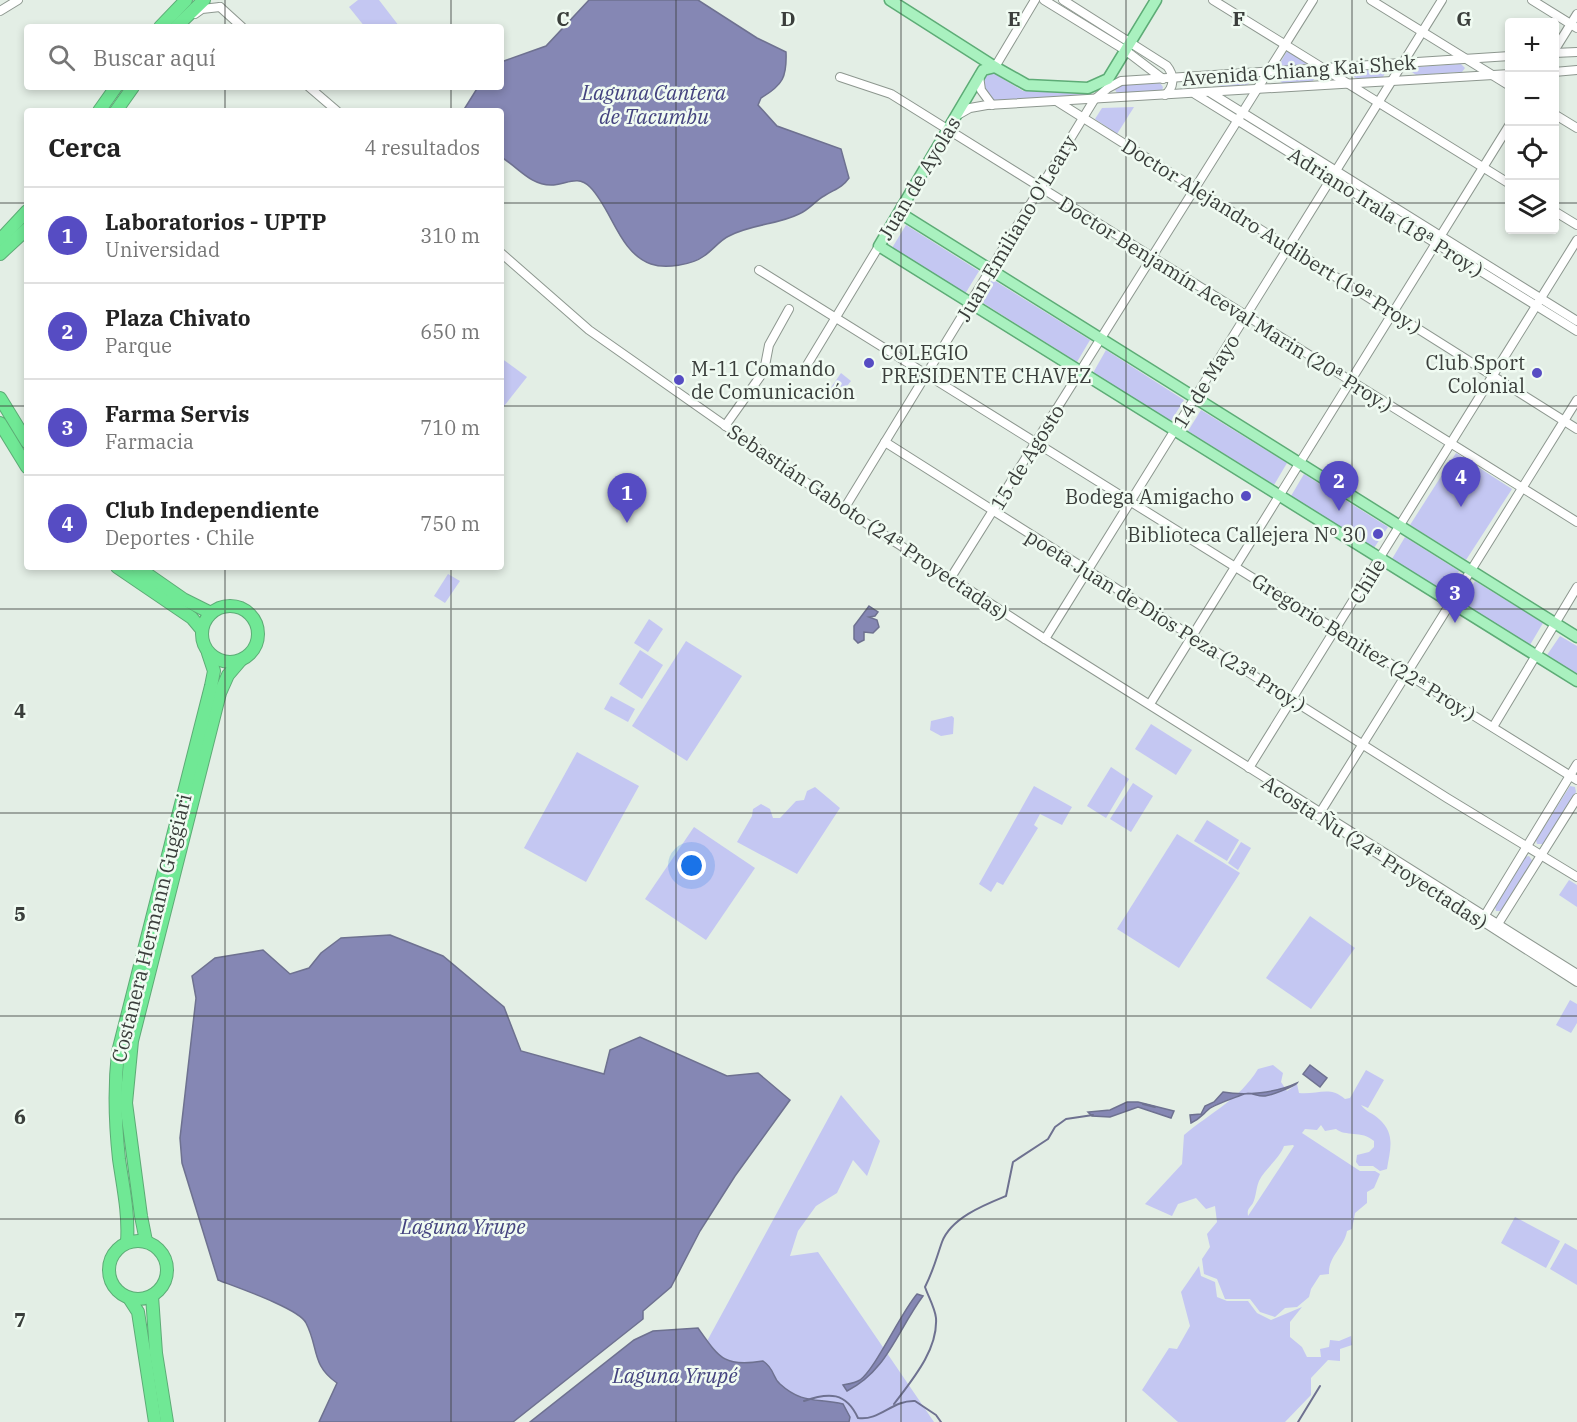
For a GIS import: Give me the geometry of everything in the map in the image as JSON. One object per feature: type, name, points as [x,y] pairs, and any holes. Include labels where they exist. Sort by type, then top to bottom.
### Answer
[{"type":"highway","points":[[179,24],[204,0]]},
{"type":"highway","points":[[163,24],[184,1]]},
{"type":"highway","points":[[101,108],[114,90]]},
{"type":"highway","points":[[118,108],[131,90]]},
{"type":"highway","points":[[0,240],[24,215]]},
{"type":"highway","points":[[0,254],[24,232]]},
{"type":"highway","points":[[0,398],[24,437]]},
{"type":"highway","points":[[0,423],[24,462]]},
{"type":"highway","points":[[121,570],[192,618],[202,630],[204,646],[208,652],[223,662],[240,661],[248,656],[257,642],[256,624],[252,616],[237,607],[219,609],[211,613],[202,630]]},
{"type":"highway","points":[[141,570],[183,599],[211,613]]},
{"type":"highway","name":"Costanera Hermann Guggiari","points":[[127,1242],[129,1217],[120,1161],[114,1096],[118,1052],[211,686],[214,670],[208,652]]},
{"type":"highway","name":"Costanera Hermann Guggiari","points":[[146,1241],[126,1102],[132,1041],[220,693],[228,675],[240,661]]},
{"type":"highway","points":[[129,1298],[152,1296],[165,1282],[167,1262],[163,1253],[146,1241],[127,1242],[113,1254],[109,1271],[115,1288],[129,1298],[138,1312],[155,1422]]},
{"type":"highway","points":[[152,1296],[156,1353],[167,1422]]},
{"type":"main road","points":[[890,0],[995,68],[1027,85],[1088,88],[1108,79],[1156,0]]},
{"type":"main road","points":[[976,56],[982,63],[981,73],[995,68]]},
{"type":"main road","name":"Juan de Ayolas","points":[[879,246],[981,73]]},
{"type":"main road","points":[[900,213],[1195,400],[1577,637]]},
{"type":"main road","points":[[879,246],[1577,681]]},
{"type":"street","points":[[0,11],[18,0]]},
{"type":"street","points":[[995,68],[1035,0]]},
{"type":"street","points":[[1044,0],[1128,46]]},
{"type":"street","points":[[1063,0],[1128,46],[1168,78],[1171,91],[1164,96]]},
{"type":"street","points":[[1213,0],[1505,181]]},
{"type":"street","name":"15 de Agosto","points":[[950,579],[1313,0]]},
{"type":"street","points":[[1371,0],[1505,84]]},
{"type":"street","name":"14 de Mayo","points":[[1044,639],[1131,503],[1442,0]]},
{"type":"street","points":[[1532,0],[1574,26]]},
{"type":"street","points":[[180,24],[202,9],[221,4],[239,24]]},
{"type":"street","points":[[1559,46],[1574,26],[1577,14]]},
{"type":"street","points":[[1559,52],[1577,52]]},
{"type":"street","name":"Avenida Chiang Kai Shek","points":[[1094,100],[1121,81],[1505,56]]},
{"type":"street","points":[[1559,72],[1577,70]]},
{"type":"street","points":[[981,73],[981,90],[992,105]]},
{"type":"street","name":"Avenida Chiang Kai Shek","points":[[956,117],[970,108],[992,105],[1505,75]]},
{"type":"street","name":"Doctor Benjamín Aceval Marin (20ª Proy.)","points":[[840,77],[891,94],[1577,522]]},
{"type":"street","points":[[312,90],[334,108]]},
{"type":"street","name":"Adriano Irala (18ª Proy.)","points":[[1211,93],[1239,116]]},
{"type":"street","name":"Adriano Irala (18ª Proy.)","points":[[1195,94],[1239,116],[1539,302],[1577,321]]},
{"type":"street","name":"Juan Emiliano O'Leary","points":[[844,509],[1094,100]]},
{"type":"street","name":"Doctor Alejandro Audibert (19ª Proy.)","points":[[1058,102],[1577,429]]},
{"type":"street","points":[[1559,117],[1577,128]]},
{"type":"street","points":[[1252,769],[1150,704],[1508,126]]},
{"type":"street","points":[[1559,214],[1577,225]]},
{"type":"street","name":"Chile","points":[[1252,769],[1335,630],[1577,240]]},
{"type":"street","name":"Juan de Ayolas","points":[[807,364],[879,246]]},
{"type":"street","name":"Sebastián Gaboto (24ª Proyectadas)","points":[[504,256],[589,330],[724,426],[950,579],[1150,704]]},
{"type":"street","name":"Gregorio Benitez (22ª Proy.)","points":[[759,270],[1573,778]]},
{"type":"street","name":"Adriano Irala (18ª Proy.)","points":[[1539,302],[1577,331]]},
{"type":"street","points":[[724,426],[764,371],[769,345],[789,309]]},
{"type":"street","points":[[1320,814],[1577,400]]},
{"type":"street","name":"poeta Juan de Dios Peza (23ª Proy.)","points":[[885,442],[1447,798],[1577,877]]},
{"type":"street","points":[[1493,727],[1577,587]]},
{"type":"street","points":[[1483,918],[1527,846],[1573,778],[1577,764]]},
{"type":"street","name":"Acosta Ñu (24ª Proyectadas)","points":[[1252,769],[1483,918],[1577,982]]},
{"type":"street","points":[[1496,927],[1577,798]]},
{"type":"street","name":"Acosta Ñu (24ª Proyectadas)","points":[[1496,927],[1577,974]]},
{"type":"shaded area","points":[[358,0],[379,0],[397,24],[363,24],[349,7]]},
{"type":"shaded area","points":[[1287,51],[1308,63],[1309,64],[1278,67]]},
{"type":"shaded area","points":[[1461,64],[1465,68],[1462,72],[1416,75],[1412,72],[1415,67]]},
{"type":"shaded area","points":[[1381,69],[1386,71],[1383,77],[1358,79],[1354,77],[1357,70]]},
{"type":"shaded area","points":[[988,70],[1023,91],[1092,90],[1088,95],[992,102],[984,86]]},
{"type":"shaded area","points":[[1312,73],[1315,78],[1312,82],[1283,84],[1279,80],[1283,75]]},
{"type":"shaded area","points":[[1245,77],[1250,82],[1246,86],[1217,86],[1221,79]]},
{"type":"shaded area","points":[[1160,83],[1163,87],[1162,91],[1117,93],[1115,90],[1120,85]]},
{"type":"shaded area","points":[[1134,107],[1117,134],[1095,119],[1102,108]]},
{"type":"shaded area","points":[[906,225],[979,271],[965,294],[892,248]]},
{"type":"shaded area","points":[[992,279],[1090,340],[1077,362],[980,301]]},
{"type":"shaded area","points":[[1106,350],[1184,400],[1171,421],[1093,373]]},
{"type":"shaded area","points":[[504,360],[527,377],[504,406]]},
{"type":"shaded area","points":[[841,373],[851,381],[839,396],[830,389]]},
{"type":"shaded area","points":[[1201,410],[1287,463],[1274,485],[1188,431]]},
{"type":"shaded area","points":[[1456,453],[1512,489],[1466,560],[1410,525]]},
{"type":"shaded area","points":[[1304,474],[1388,527],[1374,548],[1291,496]]},
{"type":"shaded area","points":[[1405,537],[1459,571],[1446,593],[1392,559]]},
{"type":"shaded area","points":[[448,574],[460,581],[445,603],[434,596]]},
{"type":"shaded area","points":[[1475,581],[1543,623],[1530,645],[1462,603]]},
{"type":"shaded area","points":[[649,619],[663,629],[648,652],[634,643]]},
{"type":"shaded area","points":[[1560,636],[1577,646],[1577,674],[1547,655]]},
{"type":"shaded area","points":[[686,641],[742,676],[687,761],[632,726]]},
{"type":"shaded area","points":[[640,650],[663,665],[642,699],[619,684]]},
{"type":"shaded area","points":[[611,696],[635,709],[628,722],[604,709]]},
{"type":"shaded area","points":[[952,716],[954,718],[953,734],[941,736],[930,730],[931,721]]},
{"type":"shaded area","points":[[1151,724],[1192,750],[1176,775],[1135,749]]},
{"type":"shaded area","points":[[577,752],[639,786],[586,882],[524,848]]},
{"type":"shaded area","points":[[1111,767],[1129,779],[1106,818],[1087,806]]},
{"type":"shaded area","points":[[1133,783],[1153,796],[1131,832],[1110,819]]},
{"type":"shaded area","points":[[1034,786],[1072,807],[1062,825],[1040,814],[1034,825],[1038,828],[1003,885],[997,882],[991,892],[979,884]]},
{"type":"shaded area","points":[[1570,786],[1575,787],[1576,792],[1544,844],[1537,844],[1536,840]]},
{"type":"shaded area","points":[[815,787],[840,808],[797,874],[737,842],[752,816],[753,809],[761,804],[770,809],[773,818],[780,818],[796,801],[804,800],[807,791]]},
{"type":"shaded area","points":[[1207,820],[1239,840],[1227,861],[1194,841]]},
{"type":"shaded area","points":[[694,827],[755,868],[706,940],[645,899]]},
{"type":"shaded area","points":[[1177,834],[1240,873],[1179,968],[1117,929]]},
{"type":"shaded area","points":[[1241,842],[1251,848],[1238,870],[1228,863]]},
{"type":"shaded area","points":[[1529,856],[1533,862],[1503,911],[1496,911],[1495,907],[1525,857]]},
{"type":"shaded area","points":[[1569,880],[1577,885],[1577,907],[1559,895]]},
{"type":"shaded area","points":[[1310,916],[1355,948],[1311,1009],[1266,978]]},
{"type":"shaded area","points":[[1570,1000],[1577,1004],[1577,1023],[1571,1033],[1556,1025]]},
{"type":"shaded area","points":[[1273,1065],[1283,1073],[1281,1082],[1287,1091],[1297,1084],[1299,1093],[1329,1091],[1345,1099],[1350,1098],[1366,1070],[1384,1080],[1368,1108],[1361,1105],[1384,1125],[1391,1142],[1387,1169],[1380,1171],[1373,1166],[1359,1166],[1356,1162],[1357,1155],[1369,1152],[1374,1147],[1374,1141],[1369,1138],[1336,1129],[1325,1131],[1321,1125],[1317,1130],[1305,1129],[1302,1133],[1360,1171],[1375,1171],[1380,1174],[1374,1188],[1367,1192],[1367,1203],[1355,1213],[1352,1229],[1347,1231],[1333,1257],[1329,1274],[1320,1275],[1309,1297],[1297,1307],[1285,1308],[1275,1317],[1260,1312],[1250,1299],[1225,1299],[1217,1279],[1204,1274],[1202,1259],[1210,1247],[1207,1234],[1217,1222],[1215,1206],[1206,1209],[1196,1198],[1178,1204],[1172,1216],[1145,1204],[1182,1164],[1184,1135],[1234,1097],[1251,1080],[1258,1069]],"holes":[[[1284,1146],[1294,1146],[1248,1216],[1248,1210],[1254,1201],[1261,1177]]]},
{"type":"shaded area","points":[[841,1095],[880,1141],[867,1176],[853,1160],[837,1193],[816,1206],[798,1231],[790,1256],[818,1252],[934,1422],[663,1422]]},
{"type":"shaded area","points":[[1515,1217],[1560,1241],[1546,1268],[1501,1243]]},
{"type":"shaded area","points":[[1565,1243],[1577,1250],[1577,1285],[1550,1269]]},
{"type":"shaded area","points":[[1199,1266],[1201,1276],[1215,1282],[1217,1297],[1227,1301],[1248,1301],[1257,1313],[1271,1320],[1302,1307],[1290,1322],[1290,1337],[1302,1347],[1307,1357],[1321,1357],[1320,1349],[1329,1347],[1330,1340],[1339,1341],[1351,1336],[1352,1345],[1340,1349],[1340,1361],[1328,1360],[1311,1378],[1311,1395],[1285,1422],[1178,1422],[1142,1390],[1169,1348],[1177,1349],[1190,1326],[1181,1292]]},
{"type":"water","name":"Laguna Cantera de Tacumbu","points":[[589,0],[698,0],[757,38],[786,52],[786,68],[782,79],[774,89],[761,98],[758,105],[777,126],[841,149],[849,178],[803,212],[791,218],[737,232],[693,262],[664,266],[651,264],[640,258],[623,241],[598,196],[585,183],[571,181],[551,185],[537,182],[504,159],[504,108],[465,108],[476,90],[504,90],[504,61],[546,46]]},
{"type":"water","points":[[869,606],[878,612],[875,616],[869,617],[877,620],[879,627],[873,633],[864,632],[864,640],[858,643],[854,639],[854,626]]},
{"type":"water","name":"Laguna Yrupe","points":[[390,935],[443,956],[504,1007],[521,1051],[604,1074],[610,1050],[640,1037],[727,1076],[758,1073],[790,1100],[735,1176],[700,1231],[671,1287],[643,1311],[643,1319],[513,1422],[319,1422],[337,1383],[319,1363],[306,1323],[301,1317],[280,1305],[218,1280],[182,1163],[180,1138],[196,998],[192,976],[215,958],[263,950],[290,974],[309,968],[321,953],[341,938]]},
{"type":"water","points":[[1310,1065],[1327,1078],[1320,1087],[1303,1074]]},
{"type":"water","points":[[1297,1083],[1266,1096],[1250,1094],[1280,1089]]},
{"type":"water","points":[[1223,1092],[1246,1094],[1212,1107],[1191,1123],[1190,1115],[1201,1114],[1205,1106],[1214,1102]]},
{"type":"water","points":[[1127,1102],[1138,1102],[1174,1111],[1171,1118],[1138,1107],[1110,1117],[1092,1116],[1088,1112],[1110,1110]]},
{"type":"water","points":[[917,1294],[923,1296],[882,1361],[861,1383],[847,1391],[843,1385],[858,1381],[866,1374]]},
{"type":"water","name":"Laguna Yrupé","points":[[698,1328],[718,1354],[724,1358],[739,1363],[763,1361],[770,1367],[780,1384],[795,1395],[843,1404],[850,1417],[849,1422],[530,1422],[634,1340],[653,1331]]},
{"type":"waterway","points":[[1143,1104],[1155,1107]]},
{"type":"waterway","points":[[894,1404],[922,1364],[933,1342],[936,1318],[925,1287],[946,1234],[969,1213],[1006,1196],[1013,1162],[1048,1139],[1055,1127],[1066,1119],[1093,1115]]},
{"type":"waterway","points":[[1298,1422],[1320,1386]]},
{"type":"waterway","points":[[804,1401],[821,1396],[836,1396],[848,1403],[858,1418],[880,1414],[899,1404],[915,1401],[936,1415],[941,1422]]},
{"type":"place","name":"COLEGIO PRESIDENTE CHAVEZ","points":[[869,363]]},
{"type":"place","name":"Club Sport Colonial","points":[[1537,373]]},
{"type":"place","name":"M-11 Comando de Comunicación","points":[[679,380]]},
{"type":"place","name":"Bodega Amigacho","points":[[1246,496]]},
{"type":"place","name":"Club Independiente","points":[[1461,507]]},
{"type":"place","name":"Plaza Chivato","points":[[1339,511]]},
{"type":"place","name":"Laboratorios - UPTP","points":[[627,523]]},
{"type":"place","name":"Biblioteca Callejera Nº 30","points":[[1378,534]]},
{"type":"place","name":"Farma Servis","points":[[1455,623]]}]
